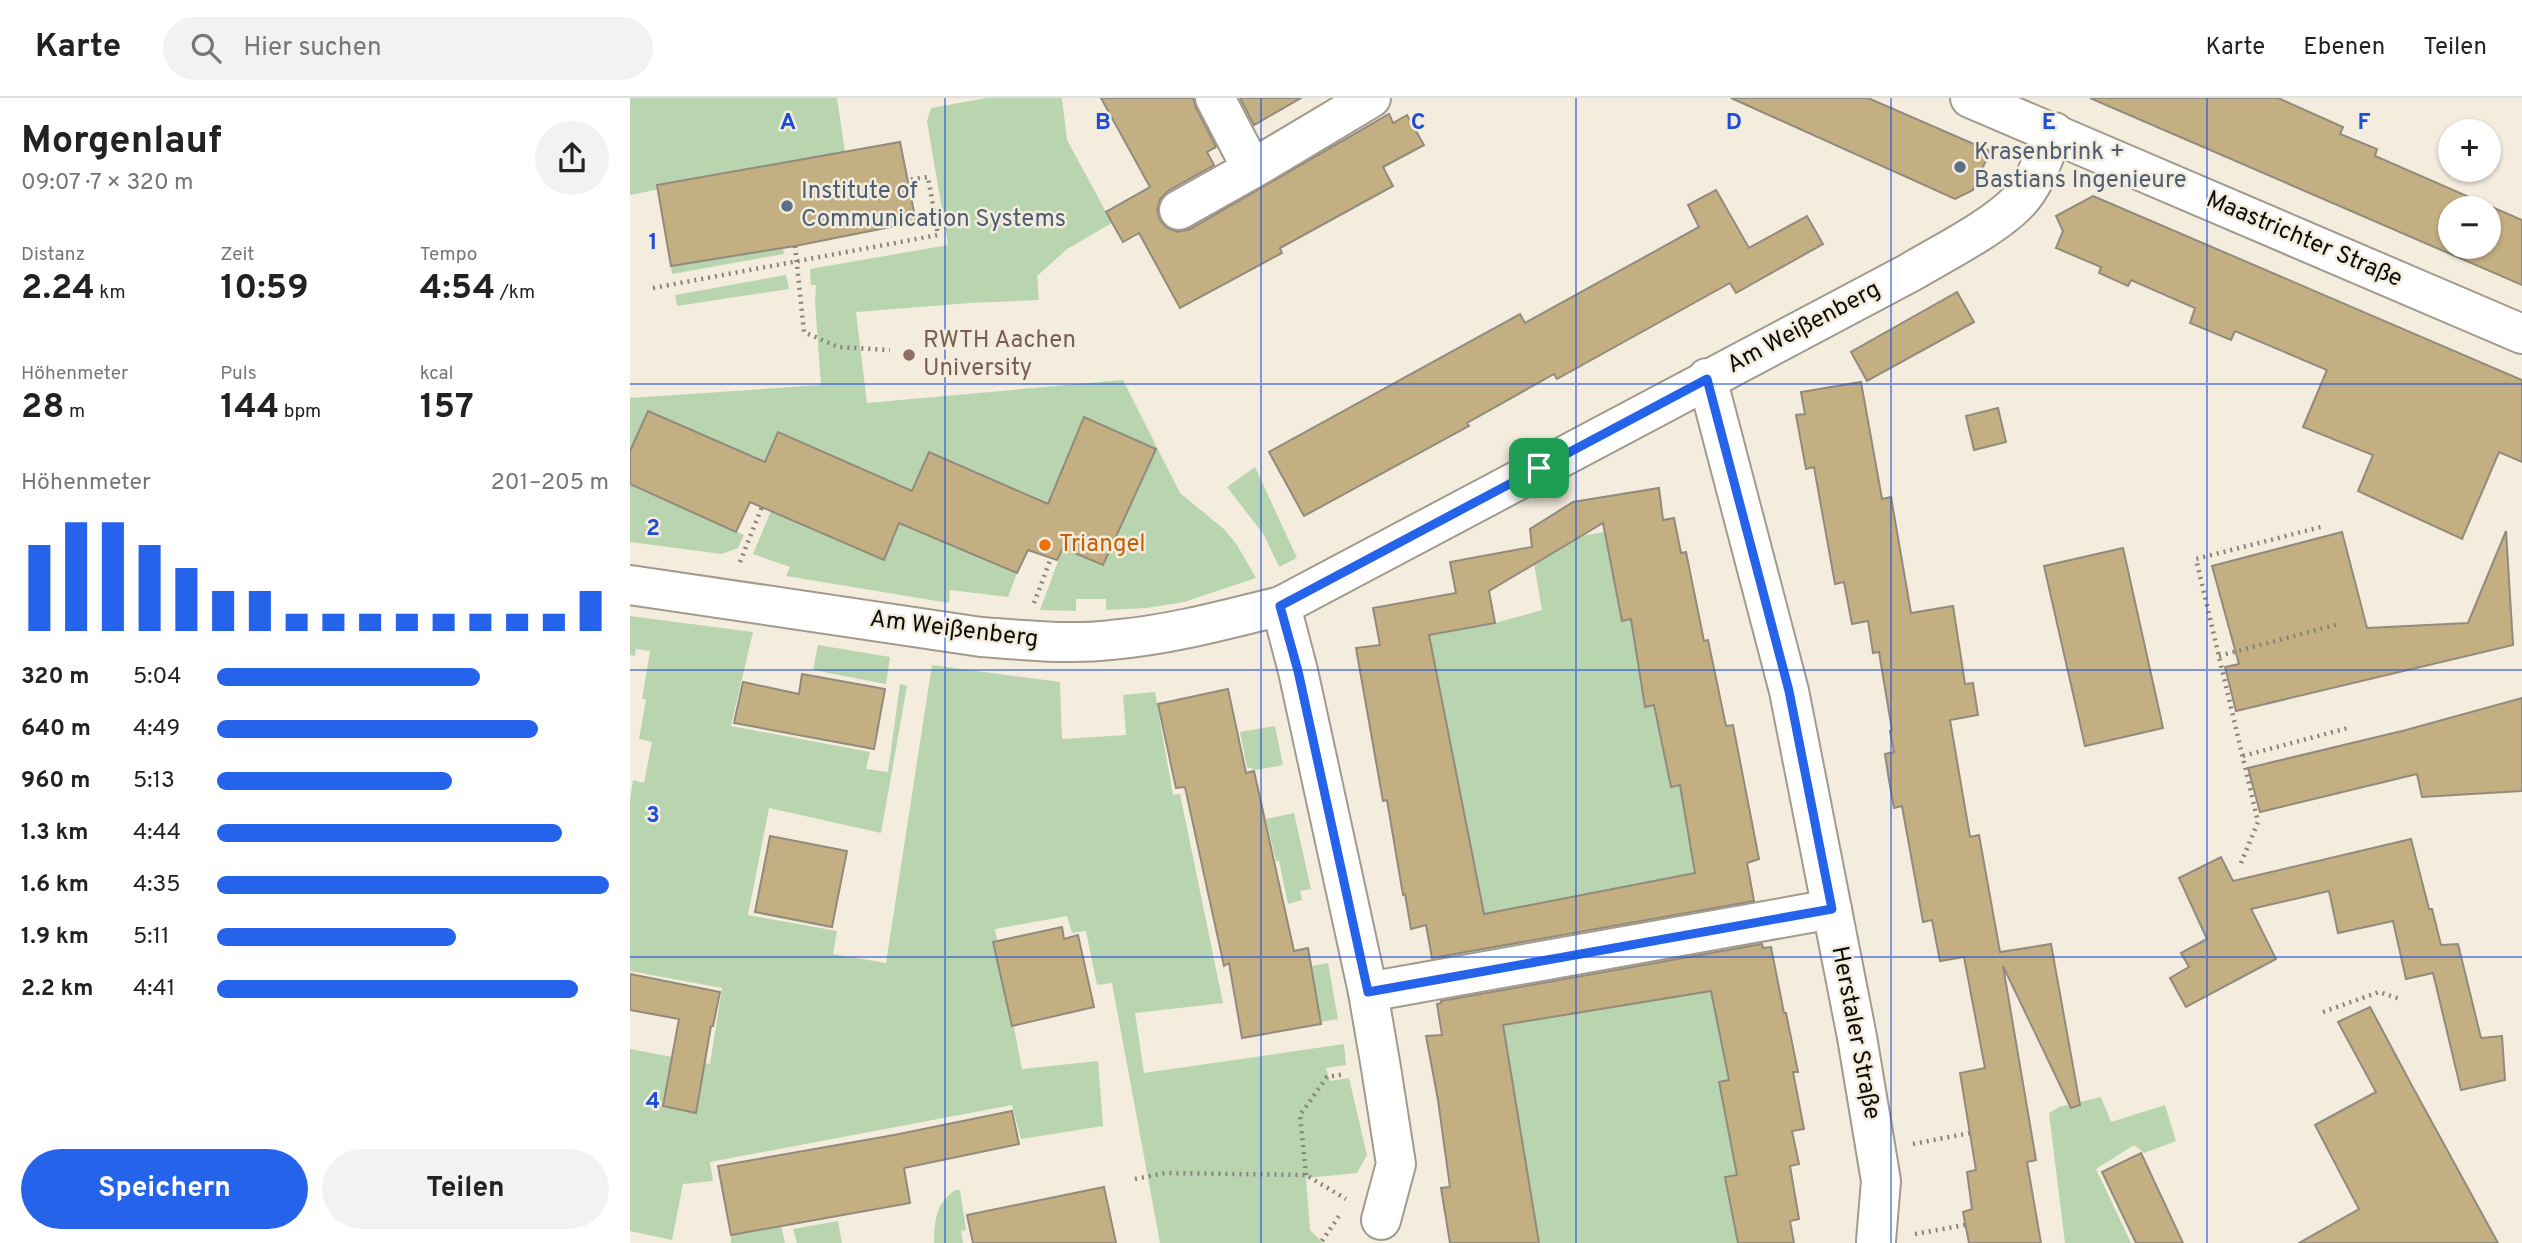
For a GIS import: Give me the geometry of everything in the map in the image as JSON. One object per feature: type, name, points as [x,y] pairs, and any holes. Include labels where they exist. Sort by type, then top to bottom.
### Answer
[{"type":"street","points":[[1215,98],[1252,169]]},
{"type":"street","points":[[1179,210],[1371,98]]},
{"type":"street","name":"Maastrichter Straße","points":[[1970,98],[2522,334]]},
{"type":"street","name":"Am Weißenberg","points":[[630,585],[981,638],[1030,641],[1110,641],[1202,626],[1280,606],[1909,273],[2004,214],[2021,200],[2054,132]]},
{"type":"street","name":"Herstaler Straße","points":[[1707,379],[1789,691],[1832,909],[1881,1181],[1876,1241]]},
{"type":"street","points":[[1280,606],[1298,671],[1368,992],[1381,1068],[1396,1164],[1381,1220]]},
{"type":"street","points":[[1368,992],[1832,909]]},
{"type":"path","points":[[653,288],[938,235],[928,177],[908,180]]},
{"type":"path","points":[[795,246],[804,332],[838,347],[890,350]]},
{"type":"path","points":[[744,551],[762,507]]},
{"type":"path","points":[[2241,863],[2258,822],[2196,559],[2325,526]]},
{"type":"path","points":[[1034,601],[1051,558]]},
{"type":"path","points":[[2219,656],[2339,624]]},
{"type":"path","points":[[2243,756],[2348,728]]},
{"type":"path","points":[[2323,1012],[2379,992],[2399,999]]},
{"type":"path","points":[[1306,1175],[1300,1115],[1327,1077],[1381,1068]]},
{"type":"path","points":[[1876,1150],[1970,1133]]},
{"type":"path","points":[[1135,1179],[1165,1173],[1306,1175],[1349,1200],[1322,1241]]},
{"type":"path","points":[[1876,1241],[1965,1226]]},
{"type":"green space","points":[[630,98],[837,98],[845,152],[630,195]]},
{"type":"green space","points":[[987,98],[1062,98],[1067,140],[1112,223],[1067,249],[1037,276],[1039,300],[856,312],[867,403],[1123,380],[1180,493],[1225,530],[1256,578],[1184,602],[1147,608],[1106,610],[1106,599],[1076,599],[1076,611],[1040,610],[1063,548],[1103,564],[1156,449],[1084,417],[1048,504],[929,452],[912,491],[778,432],[765,462],[649,411],[630,451],[630,398],[821,385],[816,285],[811,285],[810,269],[948,245],[927,121],[931,108]]},
{"type":"green space","points":[[783,248],[784,254],[672,274],[671,266]]},
{"type":"green space","points":[[786,275],[789,289],[677,306],[675,295]]},
{"type":"green space","points":[[1255,467],[1297,558],[1279,567],[1264,535],[1227,487]]},
{"type":"green space","points":[[630,484],[744,535],[738,548],[722,554],[630,542]]},
{"type":"green space","points":[[771,511],[883,560],[899,523],[1017,573],[1008,597],[950,590],[949,603],[786,576],[790,567],[753,554]]},
{"type":"green space","points":[[1604,532],[1622,620],[1631,619],[1654,705],[1671,787],[1680,785],[1695,873],[1484,914],[1429,636],[1495,623],[1542,610],[1534,564],[1581,536]]},
{"type":"green space","points":[[630,616],[753,632],[731,726],[870,752],[866,769],[888,772],[900,684],[907,686],[881,833],[769,808],[748,915],[837,931],[833,954],[886,963],[932,665],[1060,682],[1062,739],[1126,735],[1123,695],[1155,692],[1173,795],[1180,794],[1223,1003],[1135,1013],[1144,1073],[1344,1044],[1346,1065],[1326,1068],[1330,1081],[1349,1078],[1367,1155],[1357,1173],[1306,1178],[1310,1230],[1323,1243],[1160,1243],[1112,983],[1097,985],[1086,931],[1072,933],[1067,916],[995,929],[1022,1069],[1098,1061],[1103,1126],[1021,1139],[1012,1105],[710,1162],[713,1181],[683,1184],[672,1240],[630,1231],[630,1049],[710,1064],[722,988],[630,971],[630,801],[633,780],[644,783],[652,742],[639,739],[650,651],[636,649],[635,656],[630,655]]},
{"type":"green space","points":[[818,645],[890,657],[886,684],[813,670]]},
{"type":"green space","points":[[1275,726],[1283,765],[1256,770],[1247,767],[1240,732]]},
{"type":"green space","points":[[1294,813],[1311,889],[1300,891],[1302,900],[1288,904],[1266,819]]},
{"type":"green space","points":[[1328,963],[1338,1019],[1315,1023],[1306,967]]},
{"type":"green space","points":[[1711,991],[1729,1080],[1719,1083],[1737,1175],[1725,1177],[1738,1243],[1539,1243],[1503,1025]]},
{"type":"green space","points":[[2101,1097],[2111,1122],[2165,1105],[2176,1141],[2144,1153],[2134,1145],[2096,1169],[2131,1243],[2065,1243],[2049,1113],[2059,1107]]},
{"type":"green space","points":[[955,1190],[960,1190],[966,1230],[961,1231],[963,1243],[934,1243],[940,1207]]},
{"type":"green space","points":[[838,1221],[842,1243],[797,1243],[793,1229]]},
{"type":"green space","points":[[781,1226],[785,1243],[731,1243],[731,1235]]},
{"type":"building","points":[[1101,98],[1193,98],[1216,147],[1207,152],[1214,165],[1168,191],[1160,199],[1157,210],[1160,220],[1167,228],[1178,232],[1190,229],[1389,114],[1393,123],[1407,115],[1424,145],[1383,167],[1393,186],[1280,248],[1282,253],[1180,308],[1139,233],[1123,242],[1106,212],[1150,187]]},
{"type":"building","points":[[1240,98],[1301,98],[1254,125]]},
{"type":"building","points":[[1731,98],[1868,98],[1990,151],[1973,190],[1955,199]]},
{"type":"building","points":[[2090,98],[2278,98],[2343,127],[2340,134],[2377,149],[2375,156],[2467,196],[2438,196],[2438,249]]},
{"type":"building","name":"Institute of Communication Systems","points":[[900,142],[916,222],[795,246],[671,266],[657,185]]},
{"type":"building","points":[[1716,190],[1749,248],[1807,216],[1823,244],[1736,293],[1730,283],[1557,379],[1554,374],[1467,423],[1469,426],[1304,516],[1269,452],[1520,314],[1525,323],[1699,227],[1688,205]]},
{"type":"building","points":[[2093,196],[2522,380],[2522,462],[2499,452],[2462,539],[2358,491],[2373,455],[2303,427],[2327,370],[2235,331],[2231,340],[2190,323],[2195,308],[2131,280],[2128,286],[2099,273],[2101,267],[2056,248],[2063,231],[2056,216]]},
{"type":"building","points":[[2501,211],[2522,220],[2522,285],[2462,259],[2501,259]]},
{"type":"building","points":[[1957,292],[1974,322],[1867,381],[1851,352]]},
{"type":"building","points":[[1861,382],[1882,499],[1891,497],[1911,613],[1953,606],[1965,684],[1973,683],[1978,715],[1950,720],[1970,837],[1979,835],[2000,952],[2051,944],[2080,1105],[2071,1108],[2003,966],[2036,1160],[2027,1162],[2041,1243],[1969,1243],[1963,1212],[1972,1209],[1967,1172],[1976,1170],[1960,1073],[1985,1068],[1964,957],[1940,961],[1932,920],[1923,922],[1902,806],[1894,808],[1889,780],[1885,754],[1894,752],[1879,652],[1873,653],[1868,621],[1852,624],[1844,582],[1835,584],[1814,467],[1806,469],[1796,415],[1805,414],[1801,392]]},
{"type":"building","points":[[1998,408],[2006,442],[1974,450],[1966,416]]},
{"type":"building","points":[[648,411],[765,462],[778,432],[912,491],[929,452],[1048,504],[1084,417],[1156,449],[1103,565],[1063,548],[1057,560],[1028,550],[1017,573],[899,523],[884,560],[750,502],[736,532],[630,484],[630,451]]},
{"type":"building","points":[[1659,488],[1663,520],[1674,518],[1681,553],[1686,552],[1704,641],[1708,640],[1726,726],[1733,725],[1759,859],[1747,863],[1754,901],[1432,958],[1426,925],[1411,929],[1387,800],[1383,801],[1356,648],[1380,645],[1373,608],[1456,593],[1450,562],[1532,547],[1530,529],[1573,502]],"holes":[[[1603,523],[1622,621],[1631,619],[1645,707],[1654,705],[1671,787],[1680,785],[1695,873],[1484,914],[1429,635],[1495,623],[1489,591]]]},
{"type":"building","points":[[2506,531],[2513,645],[2236,711],[2225,667],[2239,664],[2212,566],[2342,532],[2367,628],[2468,623]]},
{"type":"building","points":[[2123,548],[2163,728],[2085,746],[2044,566]]},
{"type":"building","points":[[802,674],[885,689],[874,749],[734,723],[743,682],[799,694]]},
{"type":"building","points":[[1228,689],[1246,773],[1254,771],[1294,951],[1308,948],[1321,1024],[1242,1038],[1229,963],[1224,966],[1185,787],[1176,788],[1158,704]]},
{"type":"building","points":[[2522,698],[2522,791],[2422,797],[2417,774],[2260,812],[2248,768],[2406,730]]},
{"type":"building","points":[[770,836],[847,851],[832,927],[755,912]]},
{"type":"building","points":[[2411,839],[2441,945],[2458,944],[2481,1038],[2502,1036],[2505,1080],[2461,1090],[2433,973],[2406,979],[2393,921],[2338,933],[2329,891],[2251,909],[2276,959],[2186,1007],[2170,978],[2189,967],[2181,953],[2207,939],[2179,878],[2221,857],[2233,881]]},
{"type":"building","points":[[1062,927],[1064,939],[1078,935],[1094,1007],[1012,1026],[993,942]]},
{"type":"building","points":[[1762,944],[1763,948],[1771,947],[1798,1072],[1793,1072],[1804,1129],[1792,1131],[1799,1164],[1790,1166],[1799,1219],[1790,1221],[1794,1243],[1738,1243],[1725,1177],[1737,1175],[1719,1082],[1729,1080],[1711,991],[1503,1025],[1539,1243],[1450,1243],[1441,1188],[1450,1187],[1426,1036],[1442,1035],[1437,1004],[1441,1001]]},
{"type":"building","points":[[630,974],[720,992],[711,1026],[696,1113],[663,1106],[679,1019],[630,1010]]},
{"type":"building","points":[[2370,1007],[2498,1243],[2299,1243],[2359,1209],[2315,1125],[2376,1092],[2338,1022]]},
{"type":"building","points":[[1012,1111],[1019,1144],[904,1168],[910,1203],[731,1235],[718,1166]]},
{"type":"building","points":[[2141,1153],[2183,1243],[2136,1243],[2102,1172]]},
{"type":"building","points":[[1104,1187],[1116,1243],[973,1243],[967,1215]]},
{"type":"place","name":"Krasenbrink + Bastians Ingenieure","points":[[1960,167]]},
{"type":"place","name":"Institute of Communication Systems","points":[[787,206]]},
{"type":"place","name":"RWTH Aachen University","points":[[909,355]]},
{"type":"place","name":"Triangel","points":[[1045,545]]},
{"type":"route","points":[[1707,379],[1789,691],[1832,909],[1368,992],[1298,671],[1280,606],[1539,468],[1707,379]]}]
